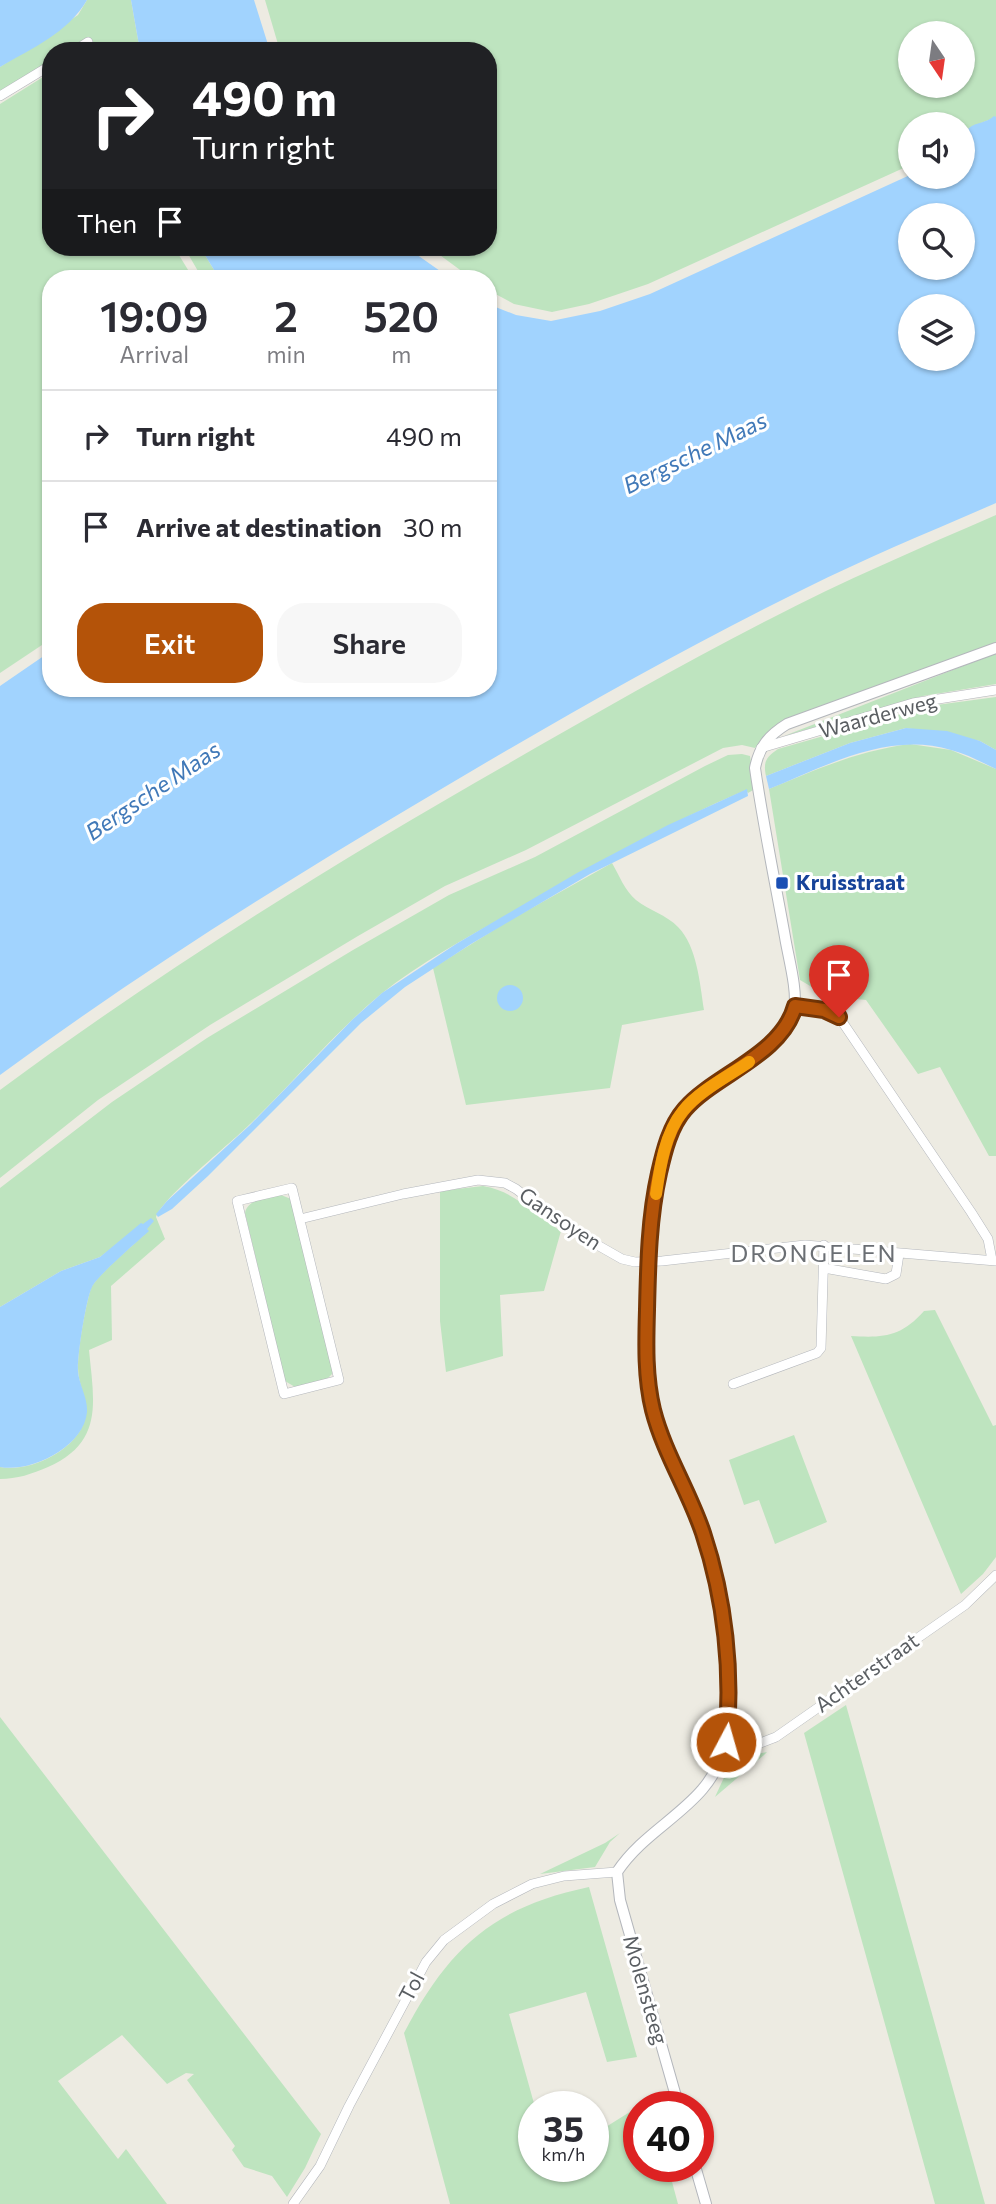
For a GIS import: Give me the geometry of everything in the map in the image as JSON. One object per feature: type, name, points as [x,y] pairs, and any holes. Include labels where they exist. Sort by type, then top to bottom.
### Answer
[{"type":"street","points":[[0,96],[42,70]]},
{"type":"street","points":[[617,1872],[637,1846],[699,1796],[718,1770],[726,1742],[729,1707],[727,1666],[724,1628],[713,1569],[703,1531],[665,1446],[649,1391],[645,1362],[648,1261],[659,1175],[676,1122],[691,1103],[753,1059],[787,1022],[795,1006],[755,768],[761,748],[773,732],[787,724],[996,648]]},
{"type":"street","name":"Waarderweg","points":[[761,748],[913,703],[996,690]]},
{"type":"street","points":[[795,1006],[824,1010],[839,1017],[971,1212],[988,1240],[994,1260]]},
{"type":"street","name":"Gansoyen","points":[[300,1219],[403,1194],[478,1180],[494,1181],[516,1189],[564,1226],[593,1245],[622,1259],[662,1261],[824,1245],[899,1254],[994,1260]]},
{"type":"street","points":[[292,1188],[300,1219],[339,1380],[284,1394],[237,1201],[292,1188]]},
{"type":"street","points":[[733,1384],[817,1353],[821,1348],[824,1245]]},
{"type":"street","points":[[824,1268],[886,1279],[896,1274],[899,1254]]},
{"type":"street","name":"Achterstraat","points":[[726,1742],[755,1745],[776,1737],[965,1605],[996,1575]]},
{"type":"street","name":"Molensteeg","points":[[617,1872],[620,1900],[674,2091]]},
{"type":"street","name":"Tol","points":[[293,2204],[320,2166],[426,1962],[444,1940],[493,1904],[532,1884],[564,1876],[617,1872]]},
{"type":"street","points":[[700,2182],[706,2204]]},
{"type":"green space","points":[[87,0],[131,0],[138,42],[92,42],[90,39],[85,42],[42,42],[42,69],[0,95],[0,67],[78,15]]},
{"type":"green space","points":[[265,0],[996,0],[996,117],[975,126],[975,112],[898,112],[898,171],[648,284],[589,304],[552,312],[514,304],[497,295],[497,270],[460,270],[441,256],[497,256],[497,42],[277,42]]},
{"type":"green space","points":[[42,78],[42,256],[180,256],[188,270],[42,270],[42,645],[0,673],[0,104]]},
{"type":"green space","points":[[189,256],[206,256],[214,270],[197,270]]},
{"type":"green space","points":[[996,515],[996,643],[766,736],[755,748],[742,745],[723,748],[526,850],[445,886],[210,1025],[98,1100],[0,1178],[0,1090],[185,961],[376,841],[670,672],[825,591]]},
{"type":"green space","points":[[996,653],[996,684],[923,696],[784,736]]},
{"type":"green space","points":[[996,697],[996,750],[980,741],[906,728],[850,743],[766,776],[766,760],[778,749],[929,706]]},
{"type":"green space","points":[[910,744],[951,750],[996,769],[996,1156],[989,1156],[940,1067],[918,1074],[866,1000],[827,996],[800,980],[769,789],[855,756]]},
{"type":"green space","points":[[728,755],[750,756],[755,789],[716,803],[572,877],[413,971],[363,1009],[249,1125],[161,1208],[156,1217],[165,1239],[111,1286],[112,1340],[89,1350],[93,1403],[87,1433],[79,1445],[66,1457],[48,1467],[24,1476],[0,1479],[0,1467],[24,1467],[50,1458],[71,1442],[79,1432],[86,1408],[78,1360],[91,1288],[108,1268],[148,1231],[143,1225],[100,1257],[61,1271],[0,1307],[0,1188],[112,1102],[207,1038],[353,950],[449,895],[535,857],[705,766]]},
{"type":"green space","points":[[612,863],[632,896],[674,923],[690,944],[697,966],[704,1010],[622,1025],[610,1088],[466,1105],[433,968],[505,923]]},
{"type":"green space","points":[[483,1186],[515,1198],[561,1231],[544,1291],[500,1295],[503,1356],[446,1372],[440,1321],[440,1191]]},
{"type":"green space","points":[[281,1195],[291,1199],[332,1369],[332,1374],[326,1380],[295,1387],[285,1381],[245,1213],[254,1202]]},
{"type":"green space","points":[[935,1310],[993,1426],[996,1425],[996,1557],[983,1574],[961,1594],[851,1336],[891,1334],[916,1320],[924,1311]]},
{"type":"green space","points":[[794,1435],[827,1522],[775,1544],[759,1500],[744,1505],[729,1460]]},
{"type":"green space","points":[[846,1705],[985,2204],[935,2204],[804,1733]]},
{"type":"green space","points":[[0,1717],[321,2134],[287,2197],[272,2176],[244,2167],[232,2150],[235,2146],[187,2080],[194,2074],[186,2073],[167,2084],[122,2035],[58,2081],[118,2159],[126,2149],[167,2204],[0,2204]]},
{"type":"green space","points":[[767,1752],[764,1755],[715,1797],[733,1758]]},
{"type":"green space","points":[[620,1833],[610,1842],[595,1867],[540,1874],[605,1843]]},
{"type":"green space","points":[[589,1887],[637,2057],[607,2062],[586,1992],[509,2014],[531,2091],[518,2091],[518,2182],[609,2182],[609,2125],[623,2116],[623,2182],[672,2182],[678,2204],[450,2204],[404,2033],[421,2003],[457,1954],[501,1919],[556,1895]]},
{"type":"water","points":[[0,0],[87,0],[60,31],[0,67]]},
{"type":"water","points":[[131,0],[254,0],[267,42],[138,42]]},
{"type":"water","name":"Bergsche Maas","points":[[996,117],[996,503],[806,588],[705,639],[557,721],[254,903],[151,969],[0,1075],[0,686],[42,657],[42,697],[497,697],[497,308],[516,315],[551,321],[600,311],[650,294],[898,180],[898,189],[975,189],[975,125]]},
{"type":"water","points":[[206,256],[419,256],[439,270],[214,270]]},
{"type":"water","points":[[906,728],[947,731],[980,741],[996,750],[996,769],[951,750],[927,745],[904,745],[858,754],[769,789],[766,776],[850,743]]},
{"type":"water","points":[[747,789],[748,796],[590,874],[471,944],[405,987],[361,1023],[208,1176],[172,1209],[158,1217],[156,1214],[167,1201],[250,1125],[352,1020],[382,993],[456,944],[577,873],[668,825]]},
{"type":"water","points":[[510,985],[519,989],[523,998],[519,1007],[510,1011],[501,1007],[497,998],[501,989]]},
{"type":"water","points":[[151,1218],[154,1221],[147,1229],[149,1231],[101,1275],[90,1293],[78,1364],[87,1407],[84,1425],[66,1446],[54,1455],[26,1466],[0,1467],[0,1307],[61,1271],[100,1257],[141,1223]]},
{"type":"slow traffic","points":[[656,1194],[667,1145],[684,1110],[749,1062]]},
{"type":"place","name":"Kruisstraat","points":[[782,883]]},
{"type":"district","name":"DRONGELEN","points":[[814,1254]]},
{"type":"route","points":[[726,1742],[729,1707],[727,1666],[724,1628],[713,1569],[703,1531],[665,1446],[653,1411],[645,1362],[648,1261],[659,1175],[667,1145],[684,1110],[753,1059],[787,1022],[795,1006],[824,1010],[839,1017]]}]
